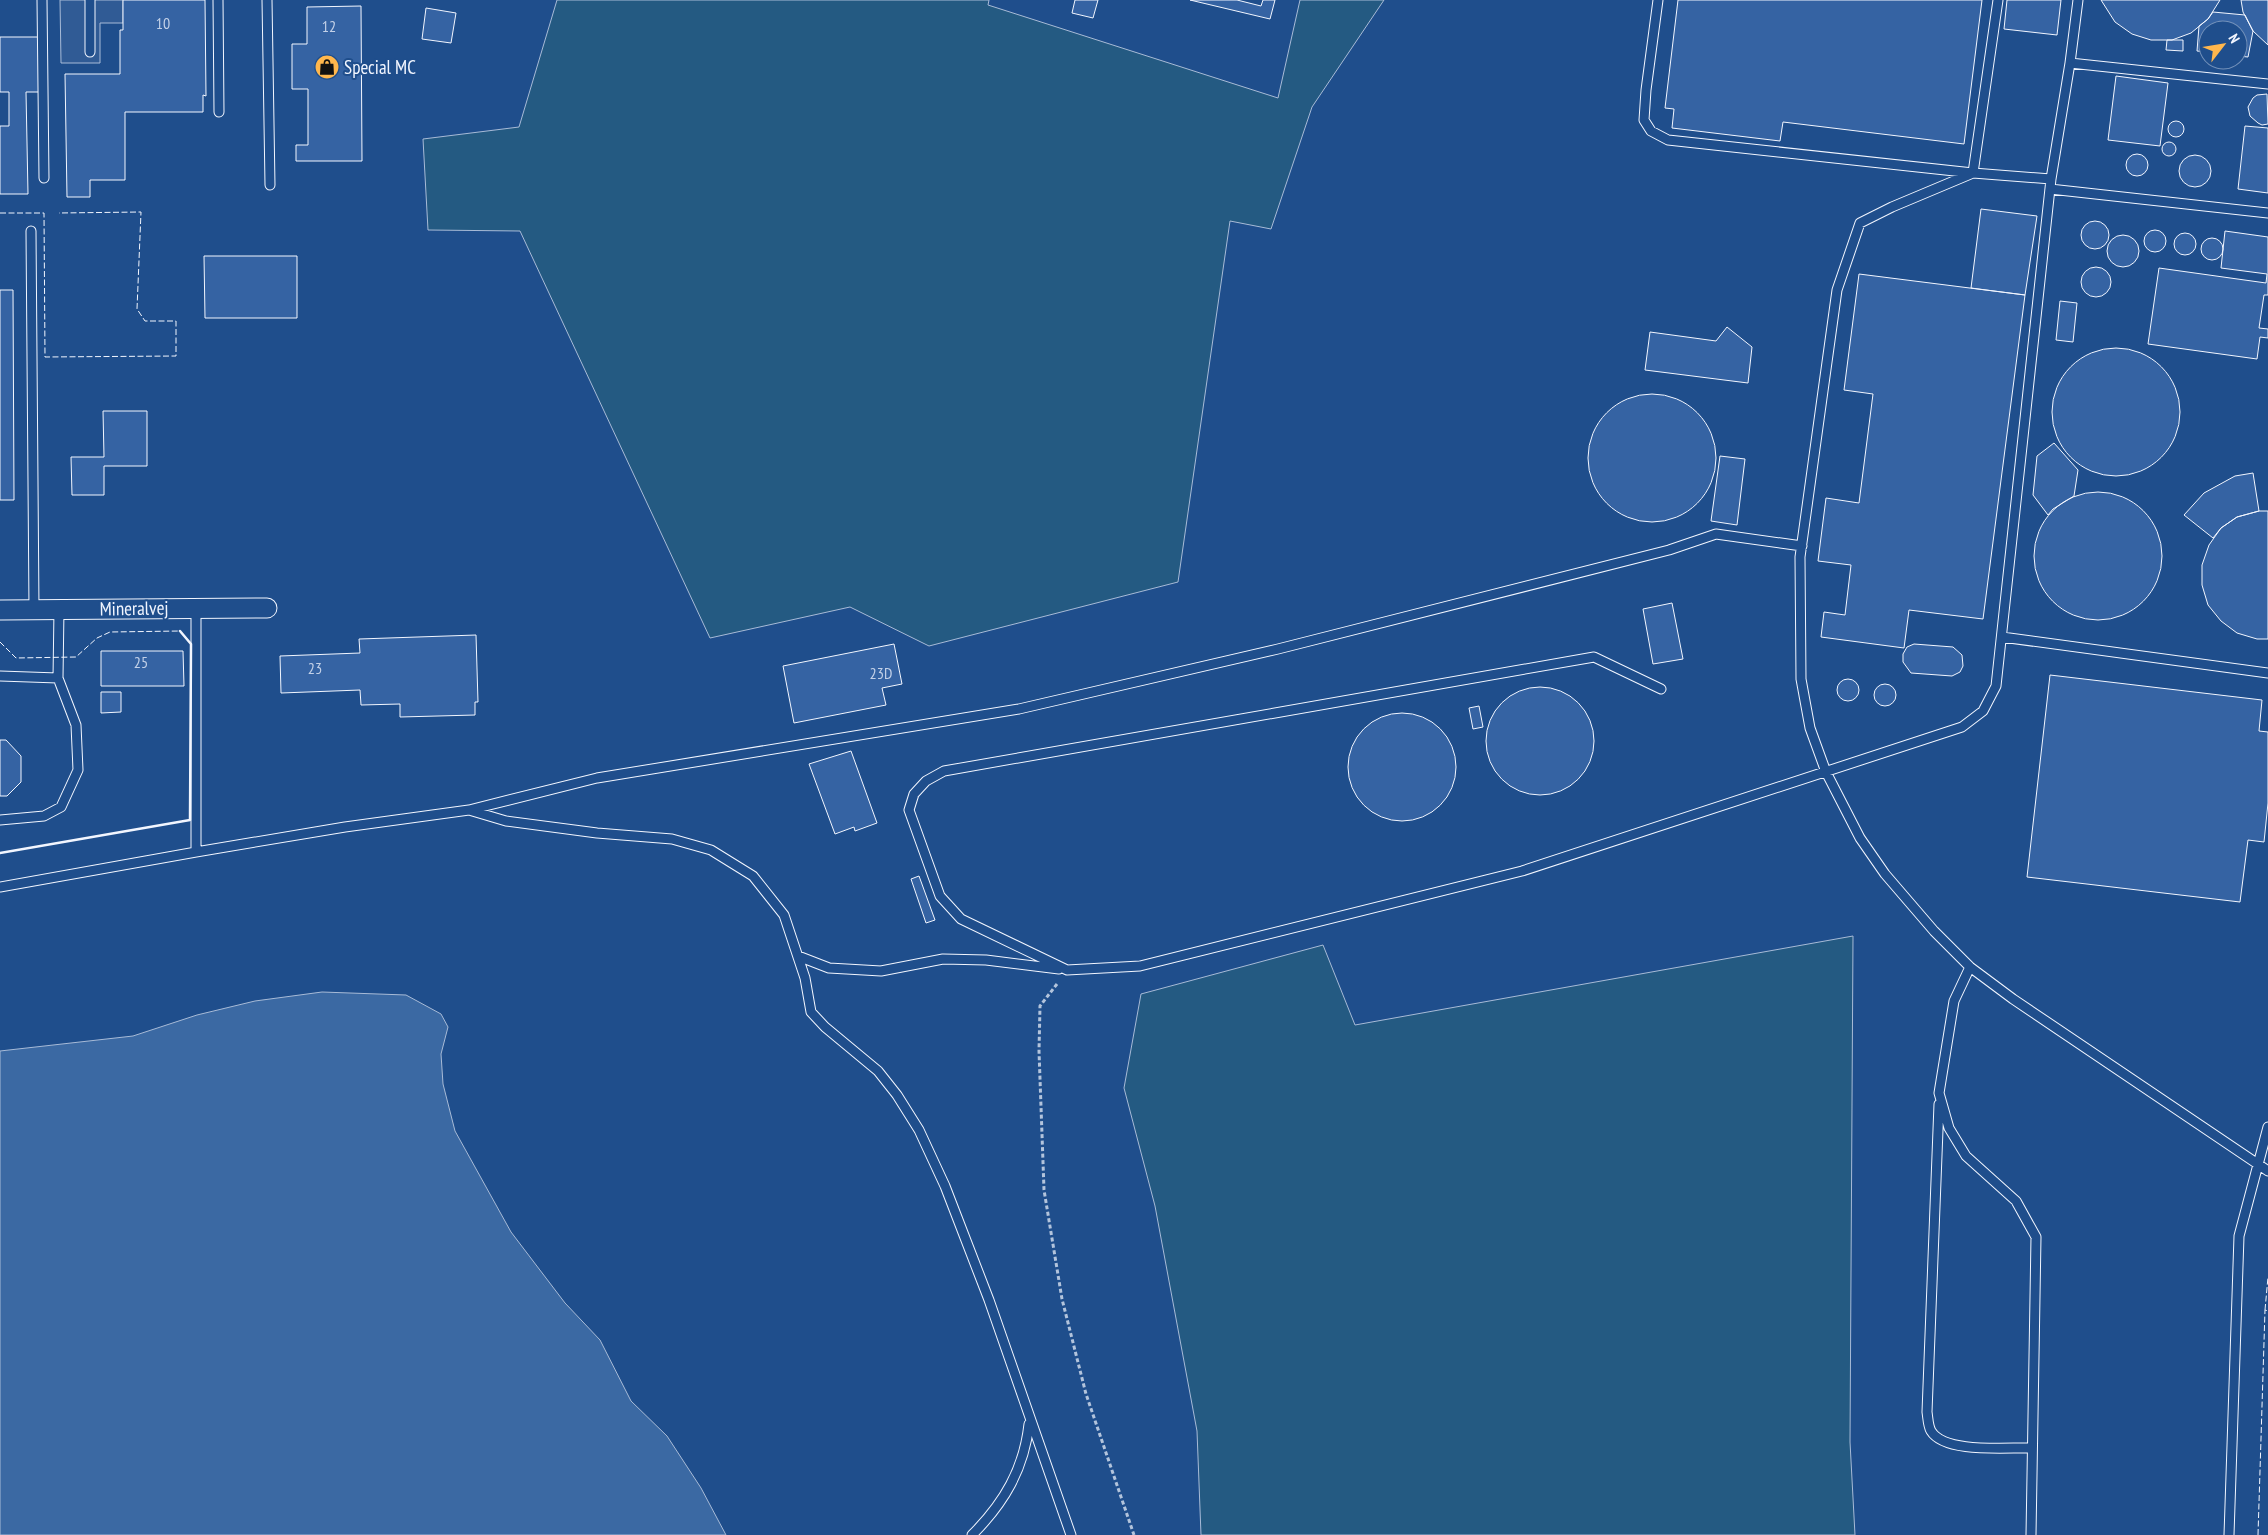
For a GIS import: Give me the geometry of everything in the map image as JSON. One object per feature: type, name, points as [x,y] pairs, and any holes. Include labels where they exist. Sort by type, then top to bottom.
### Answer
[{"type":"street","name":"Mineralvej","points":[[0,610],[268,608]]},
{"type":"lane","points":[[42,0],[44,178]]},
{"type":"lane","points":[[90,0],[90,52]]},
{"type":"lane","points":[[218,0],[219,112]]},
{"type":"lane","points":[[267,0],[270,185]]},
{"type":"lane","points":[[1658,0],[1644,120],[1650,131],[1668,140],[1973,173],[2268,213]]},
{"type":"lane","points":[[1973,173],[1998,0]]},
{"type":"lane","points":[[798,956],[829,968],[881,972],[944,959],[986,960],[1067,970],[1140,966],[1522,871],[1962,727],[1983,711],[1996,686],[2051,184],[2078,0]]},
{"type":"lane","points":[[2070,63],[2268,84]]},
{"type":"lane","points":[[1973,173],[1892,207],[1860,223],[1837,290],[1802,546],[1801,679],[1810,728],[1826,772],[1860,838],[1885,874],[1934,931],[1970,967],[2013,999],[2268,1171]]},
{"type":"lane","points":[[32,231],[34,609]]},
{"type":"lane","points":[[0,887],[345,827],[469,810],[596,778],[1020,709],[1278,649],[1669,550],[1716,534],[1802,546]]},
{"type":"lane","points":[[196,608],[196,852]]},
{"type":"lane","points":[[0,820],[44,816],[61,807],[78,770],[76,725],[58,678],[59,609]]},
{"type":"lane","points":[[2002,637],[2268,673]]},
{"type":"lane","points":[[1067,970],[961,919],[940,896],[909,810],[914,794],[926,781],[944,770],[1594,657],[1660,689]]},
{"type":"lane","points":[[0,676],[58,678]]},
{"type":"lane","points":[[469,810],[506,821],[597,833],[672,839],[711,850],[753,876],[784,915],[805,978],[811,1012],[825,1027],[878,1071],[897,1095],[919,1130],[966,1238],[1071,1535]]},
{"type":"lane","points":[[1970,967],[1954,1001],[1940,1094],[1927,1412],[1931,1431],[1943,1442],[1958,1447],[2032,1448]]},
{"type":"lane","points":[[1940,1094],[1949,1128],[1966,1156],[2016,1201],[2036,1237],[2031,1535]]},
{"type":"lane","points":[[2229,1535],[2239,1236],[2258,1164],[2266,1142],[2268,1126]]},
{"type":"lane","points":[[972,1535],[1002,1501],[1016,1474],[1027,1447],[1030,1421]]},
{"type":"path","points":[[1067,970],[1040,1006],[1038,1051],[1044,1190],[1062,1299],[1086,1394],[1134,1535]]},
{"type":"shaded area","points":[[60,0],[123,0],[123,23],[100,23],[100,63],[61,63]]},
{"type":"shaded area","points":[[557,0],[989,0],[988,5],[1278,98],[1300,0],[1384,0],[1312,107],[1271,229],[1230,221],[1178,582],[929,646],[850,607],[710,638],[520,231],[428,230],[423,139],[519,127]]},
{"type":"shaded area","points":[[1853,936],[1850,1442],[1855,1535],[1201,1535],[1197,1431],[1155,1206],[1124,1088],[1141,994],[1323,945],[1355,1025]]},
{"type":"shaded area","points":[[322,992],[406,995],[441,1014],[448,1027],[441,1054],[443,1084],[455,1131],[511,1232],[565,1303],[600,1340],[631,1401],[667,1436],[701,1488],[726,1535],[0,1535],[0,1051],[133,1036],[197,1015],[255,1001]]},
{"type":"building","points":[[123,0],[205,0],[206,96],[203,95],[203,112],[125,112],[125,180],[90,180],[90,197],[67,197],[65,74],[120,74],[120,30],[123,30]]},
{"type":"building","points":[[1075,0],[1098,0],[1093,18],[1072,13]]},
{"type":"building","points":[[1190,0],[1237,0],[1261,6],[1263,0],[1275,0],[1270,19]]},
{"type":"building","points":[[1678,0],[1982,0],[1964,144],[1783,122],[1780,141],[1672,128],[1674,109],[1665,108]]},
{"type":"building","points":[[2007,0],[2061,0],[2057,35],[2004,29]]},
{"type":"building","points":[[2101,0],[2220,0],[2208,19],[2198,20],[2198,27],[2191,33],[2172,40],[2151,40],[2132,34],[2115,22]]},
{"type":"building","points":[[2241,0],[2268,0],[2268,45],[2253,31],[2243,12]]},
{"type":"building","name":"Special MC","points":[[361,6],[362,161],[296,161],[296,145],[308,145],[308,89],[292,89],[292,44],[307,44],[307,7]]},
{"type":"building","points":[[426,8],[456,13],[451,43],[422,39]]},
{"type":"building","points":[[2213,12],[2245,15],[2248,20],[2207,20]]},
{"type":"building","points":[[2248,21],[2253,31],[2248,57]]},
{"type":"building","points":[[0,37],[39,37],[39,92],[26,92],[28,194],[0,194],[0,126],[9,126],[9,92],[0,92]]},
{"type":"building","points":[[2167,40],[2183,40],[2183,51],[2166,50]]},
{"type":"building","points":[[2116,76],[2168,83],[2160,146],[2108,140]]},
{"type":"building","points":[[2267,94],[2268,124],[2262,125],[2250,116],[2248,107],[2257,95]]},
{"type":"building","points":[[2176,121],[2182,123],[2184,129],[2182,135],[2176,137],[2170,135],[2168,129],[2170,123]]},
{"type":"building","points":[[2245,126],[2268,128],[2268,193],[2238,189]]},
{"type":"building","points":[[2169,142],[2174,144],[2176,149],[2174,154],[2169,156],[2164,154],[2162,149],[2164,144]]},
{"type":"building","points":[[2137,154],[2145,157],[2148,165],[2145,173],[2137,176],[2129,173],[2126,165],[2129,157]]},
{"type":"building","points":[[2195,155],[2206,160],[2211,171],[2206,182],[2195,187],[2184,182],[2179,171],[2184,160]]},
{"type":"building","points":[[1981,209],[2037,216],[2025,295],[1971,288]]},
{"type":"building","points":[[2095,221],[2105,225],[2109,235],[2105,245],[2095,249],[2085,245],[2081,235],[2085,225]]},
{"type":"building","points":[[2155,230],[2163,233],[2166,241],[2163,249],[2155,252],[2147,249],[2144,241],[2147,233]]},
{"type":"building","points":[[2225,231],[2268,237],[2268,295],[2264,295],[2259,328],[2268,329],[2268,338],[2260,337],[2257,359],[2148,344],[2159,268],[2266,283],[2267,274],[2221,268]]},
{"type":"building","points":[[2185,233],[2193,236],[2196,244],[2193,252],[2185,255],[2177,252],[2174,244],[2177,236]]},
{"type":"building","points":[[2123,235],[2129,236],[2134,240],[2138,245],[2138,257],[2134,262],[2129,266],[2123,267],[2117,266],[2112,262],[2108,257],[2107,251],[2108,245],[2112,240],[2117,236]]},
{"type":"building","points":[[2212,238],[2220,241],[2223,249],[2220,257],[2212,260],[2204,257],[2201,249],[2204,241]]},
{"type":"building","points":[[204,256],[297,256],[297,318],[205,318]]},
{"type":"building","points":[[2096,267],[2107,271],[2111,282],[2107,293],[2096,297],[2085,293],[2081,282],[2085,271]]},
{"type":"building","points":[[1859,274],[2025,295],[1983,619],[1909,610],[1904,648],[1821,637],[1824,612],[1845,615],[1851,565],[1818,561],[1826,498],[1859,503],[1873,394],[1844,390]]},
{"type":"building","points":[[0,290],[13,290],[14,500],[0,500]]},
{"type":"building","points":[[2060,301],[2077,303],[2073,342],[2056,340]]},
{"type":"building","points":[[1727,327],[1752,347],[1748,383],[1645,370],[1650,332],[1716,341]]},
{"type":"building","points":[[2116,348],[2129,349],[2141,353],[2161,367],[2175,387],[2179,399],[2179,425],[2175,437],[2161,457],[2141,471],[2129,475],[2116,476],[2103,475],[2091,471],[2071,457],[2057,437],[2053,425],[2052,412],[2053,399],[2057,387],[2071,367],[2091,353],[2103,349]]},
{"type":"building","points":[[1652,394],[1665,395],[1677,399],[1697,413],[1711,433],[1715,445],[1715,471],[1711,483],[1697,503],[1677,517],[1665,521],[1652,522],[1639,521],[1627,517],[1607,503],[1593,483],[1589,471],[1588,458],[1589,445],[1593,433],[1607,413],[1627,399],[1639,395]]},
{"type":"building","points":[[103,411],[147,411],[147,466],[104,466],[104,495],[72,495],[71,457],[104,457]]},
{"type":"building","points":[[2054,443],[2078,470],[2074,496],[2053,509],[2048,515],[2033,495],[2037,456]]},
{"type":"building","points":[[1720,456],[1745,459],[1737,525],[1711,521]]},
{"type":"building","points":[[2253,473],[2259,511],[2237,517],[2221,528],[2213,538],[2184,515],[2204,493],[2235,476]]},
{"type":"building","points":[[2098,492],[2111,493],[2123,497],[2143,511],[2157,531],[2161,543],[2161,569],[2157,581],[2143,601],[2123,615],[2111,619],[2098,620],[2085,619],[2073,615],[2053,601],[2039,581],[2035,569],[2034,556],[2035,543],[2039,531],[2053,511],[2073,497],[2085,493]]},
{"type":"building","points":[[2259,511],[2268,511],[2268,639],[2257,639],[2237,633],[2221,621],[2208,605],[2202,585],[2202,565],[2209,545],[2221,528],[2237,517]]},
{"type":"building","points":[[1672,603],[1683,659],[1653,664],[1643,609]]},
{"type":"building","points":[[476,635],[478,702],[475,702],[475,715],[400,717],[400,704],[361,705],[360,690],[281,693],[280,656],[360,653],[359,639]]},
{"type":"building","points":[[894,644],[902,684],[882,688],[886,705],[794,723],[783,666]]},
{"type":"building","points":[[1914,644],[1953,647],[1962,655],[1963,666],[1960,672],[1952,676],[1911,673],[1903,662],[1903,654],[1907,647]]},
{"type":"building","points":[[101,651],[183,651],[184,686],[101,686]]},
{"type":"building","points":[[2050,675],[2262,700],[2259,731],[2268,732],[2268,803],[2264,842],[2248,840],[2240,902],[2027,877]]},
{"type":"building","points":[[1848,679],[1856,682],[1859,690],[1856,698],[1848,701],[1840,698],[1837,690],[1840,682]]},
{"type":"building","points":[[1881,684],[1889,684],[1896,691],[1896,699],[1889,706],[1881,706],[1874,699],[1874,691]]},
{"type":"building","points":[[1540,687],[1561,691],[1578,703],[1590,720],[1594,741],[1590,762],[1578,779],[1561,791],[1540,795],[1519,791],[1502,779],[1490,762],[1486,741],[1490,720],[1502,703],[1519,691]]},
{"type":"building","points":[[101,692],[121,692],[121,712],[101,713]]},
{"type":"building","points":[[1479,706],[1483,727],[1473,729],[1469,708]]},
{"type":"building","points":[[1402,713],[1423,717],[1440,729],[1452,746],[1456,767],[1452,788],[1440,805],[1423,817],[1402,821],[1381,817],[1364,805],[1352,788],[1348,767],[1352,746],[1364,729],[1381,717]]},
{"type":"building","points":[[0,740],[6,740],[21,756],[21,782],[7,796],[0,796]]},
{"type":"building","points":[[851,751],[877,823],[855,831],[854,827],[835,834],[809,764]]},
{"type":"building","points":[[919,876],[935,920],[926,923],[911,879]]},
{"type":"fence","points":[[0,213],[44,213],[45,357],[176,356],[176,321],[145,321],[137,309],[141,212],[59,213]]},
{"type":"fence","points":[[0,642],[16,658],[76,657],[97,638],[110,632],[180,631]]},
{"type":"fence","points":[[2265,1310],[2268,1277]]},
{"type":"fence","points":[[2258,1535],[2265,1310],[2268,1311]]},
{"type":"wall","points":[[0,853],[190,820],[191,644],[180,631]]},
{"type":"place","name":"Special MC","points":[[327,67]]}]
